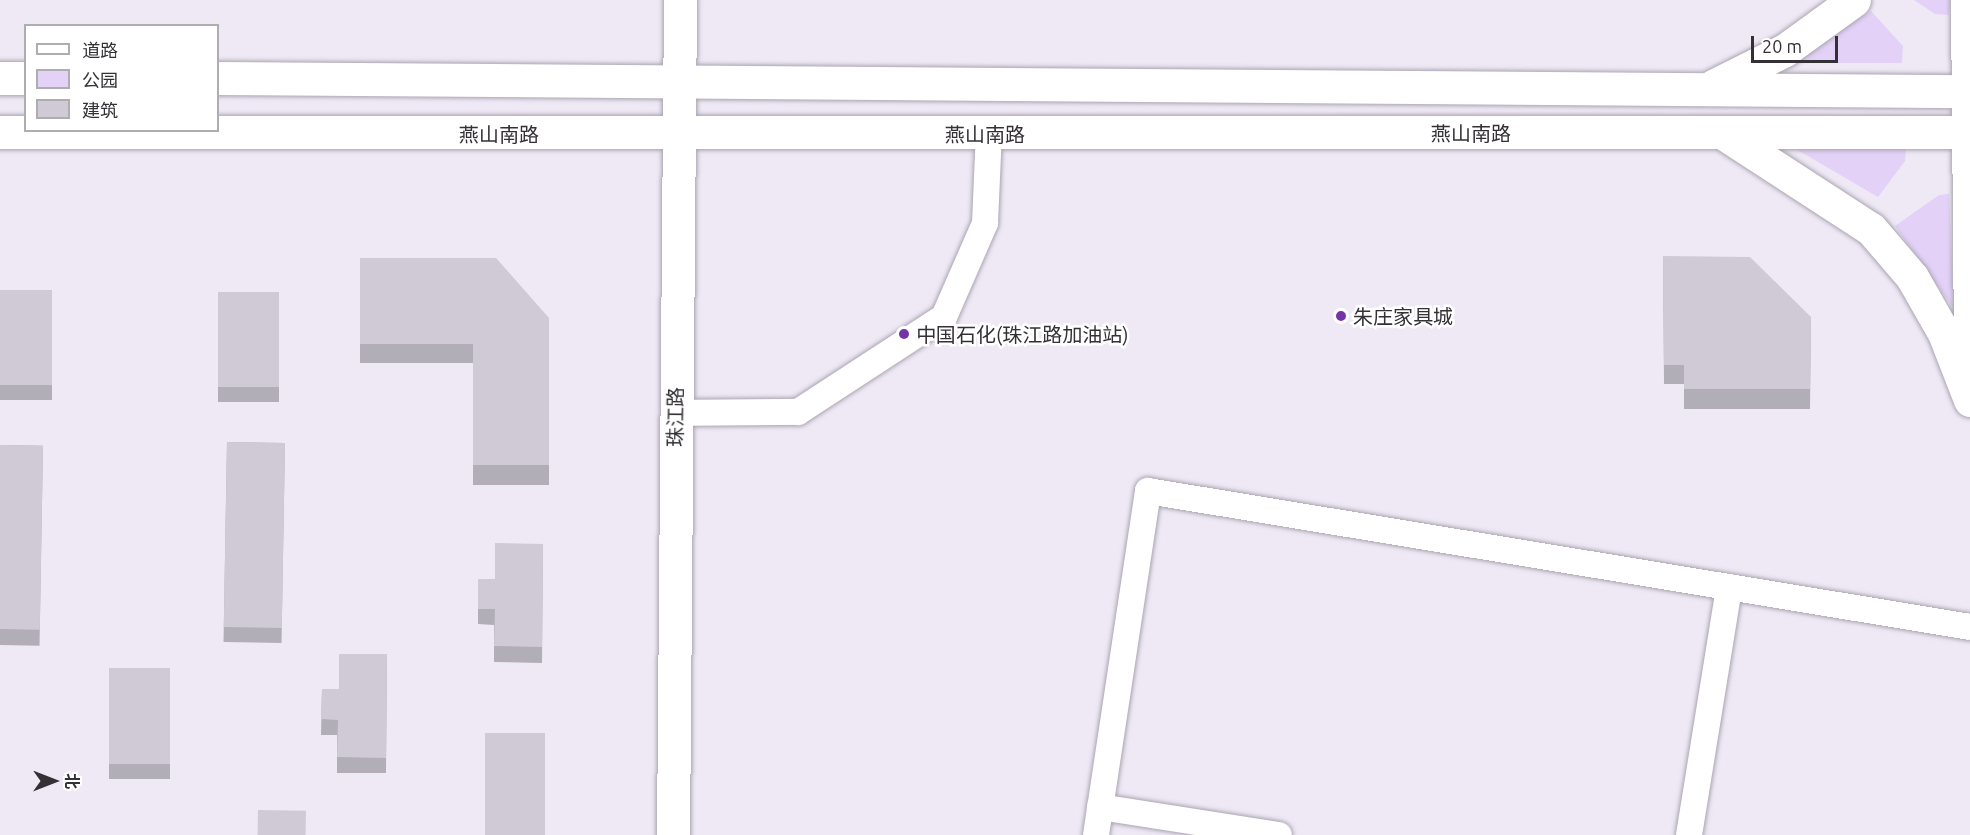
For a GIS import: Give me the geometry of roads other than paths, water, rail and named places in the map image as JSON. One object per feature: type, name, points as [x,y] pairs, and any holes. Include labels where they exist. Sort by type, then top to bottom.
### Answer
[{"type":"main road","name":"珠江路","points":[[673,835],[675,413],[681,134],[680,0]]},
{"type":"main road","points":[[1709,88],[1785,50],[1854,0]]},
{"type":"main road","points":[[1968,0],[1970,353]]},
{"type":"main road","points":[[0,78],[24,78]]},
{"type":"main road","points":[[219,78],[680,78],[1970,91]]},
{"type":"main road","name":"燕山南路","points":[[0,132],[681,134],[1969,132]]},
{"type":"main road","points":[[1723,133],[1871,229],[1912,278],[1944,333],[1970,400]]},
{"type":"street","points":[[675,413],[798,412],[944,317],[985,224],[990,134]]},
{"type":"street","points":[[1096,835],[1148,491],[1970,627]]},
{"type":"street","points":[[1689,835],[1729,587]]},
{"type":"street","points":[[1100,807],[1279,835]]},
{"type":"place","name":"朱庄家具城","points":[[1341,316]]},
{"type":"place","name":"中国石化(珠江路加油站)","points":[[904,334]]}]
